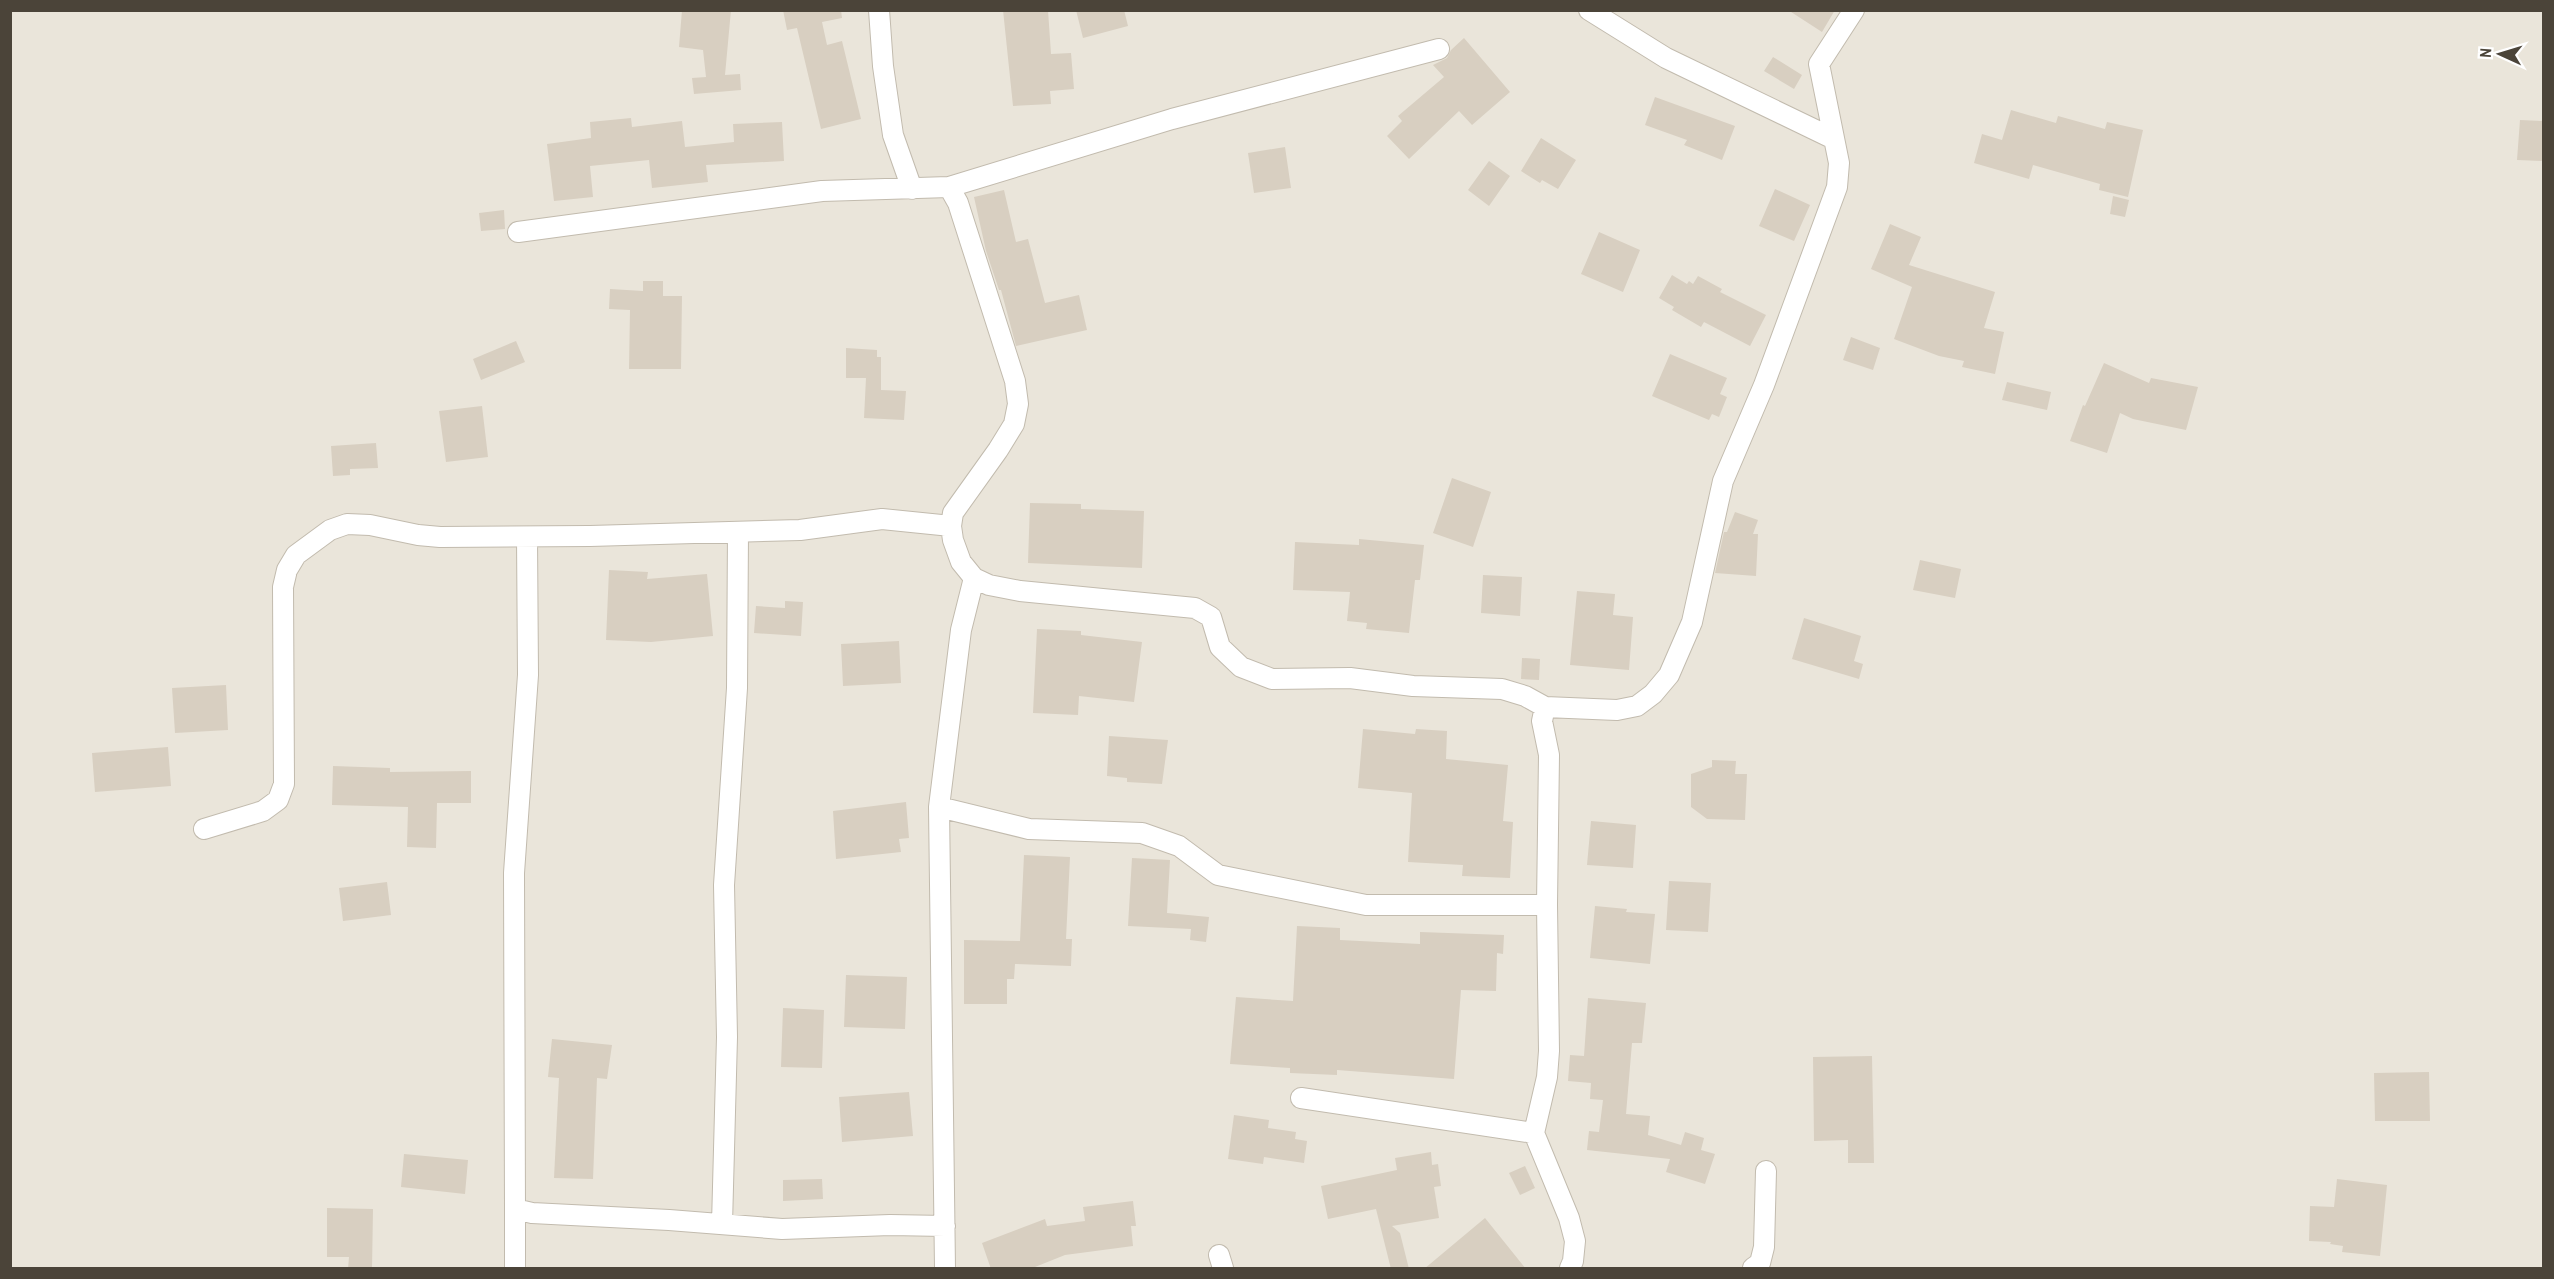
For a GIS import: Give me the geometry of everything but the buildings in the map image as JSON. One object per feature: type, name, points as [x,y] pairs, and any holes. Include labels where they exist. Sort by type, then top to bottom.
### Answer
[{"type":"street","points":[[879,10],[893,135],[912,189]]},
{"type":"street","points":[[1589,10],[1666,58],[1834,140]]},
{"type":"street","points":[[949,187],[958,203],[1015,381],[1018,404],[1014,424],[953,513],[951,526],[953,540],[961,562],[975,578],[989,585],[1020,591],[1195,608],[1211,617],[1220,647],[1241,667],[1272,679],[1350,678],[1413,686],[1502,689],[1525,696],[1545,707],[1617,710],[1637,706],[1653,694],[1669,675],[1692,622],[1723,481],[1764,385],[1837,187],[1839,163],[1819,64],[1854,10]]},
{"type":"street","points":[[518,232],[822,191],[949,187],[1172,119],[1439,49]]},
{"type":"street","points":[[204,829],[263,811],[278,800],[284,784],[283,587],[286,570],[296,555],[330,530],[347,524],[370,525],[418,535],[527,537],[800,530],[882,519],[951,526]]},
{"type":"street","points":[[722,1224],[727,1037],[724,885],[737,688],[738,532]]},
{"type":"street","points":[[515,1269],[514,873],[528,675],[527,537]]},
{"type":"street","points":[[945,1269],[939,807],[961,630],[975,578]]},
{"type":"street","points":[[1545,707],[1542,721],[1549,755],[1547,905],[1549,1051],[1547,1077],[1534,1133],[1572,1229],[1575,1241],[1570,1269]]},
{"type":"street","points":[[939,807],[1029,829],[1142,833],[1179,846],[1218,875],[1366,905],[1547,905]]},
{"type":"street","points":[[1301,1098],[1534,1133]]},
{"type":"street","points":[[1753,1269],[1760,1263],[1764,1247],[1766,1171]]},
{"type":"street","points":[[515,1209],[532,1213],[782,1229],[890,1225],[945,1226]]},
{"type":"shaded area","points":[[11,11],[2543,11],[2543,1268],[11,1268]]}]
